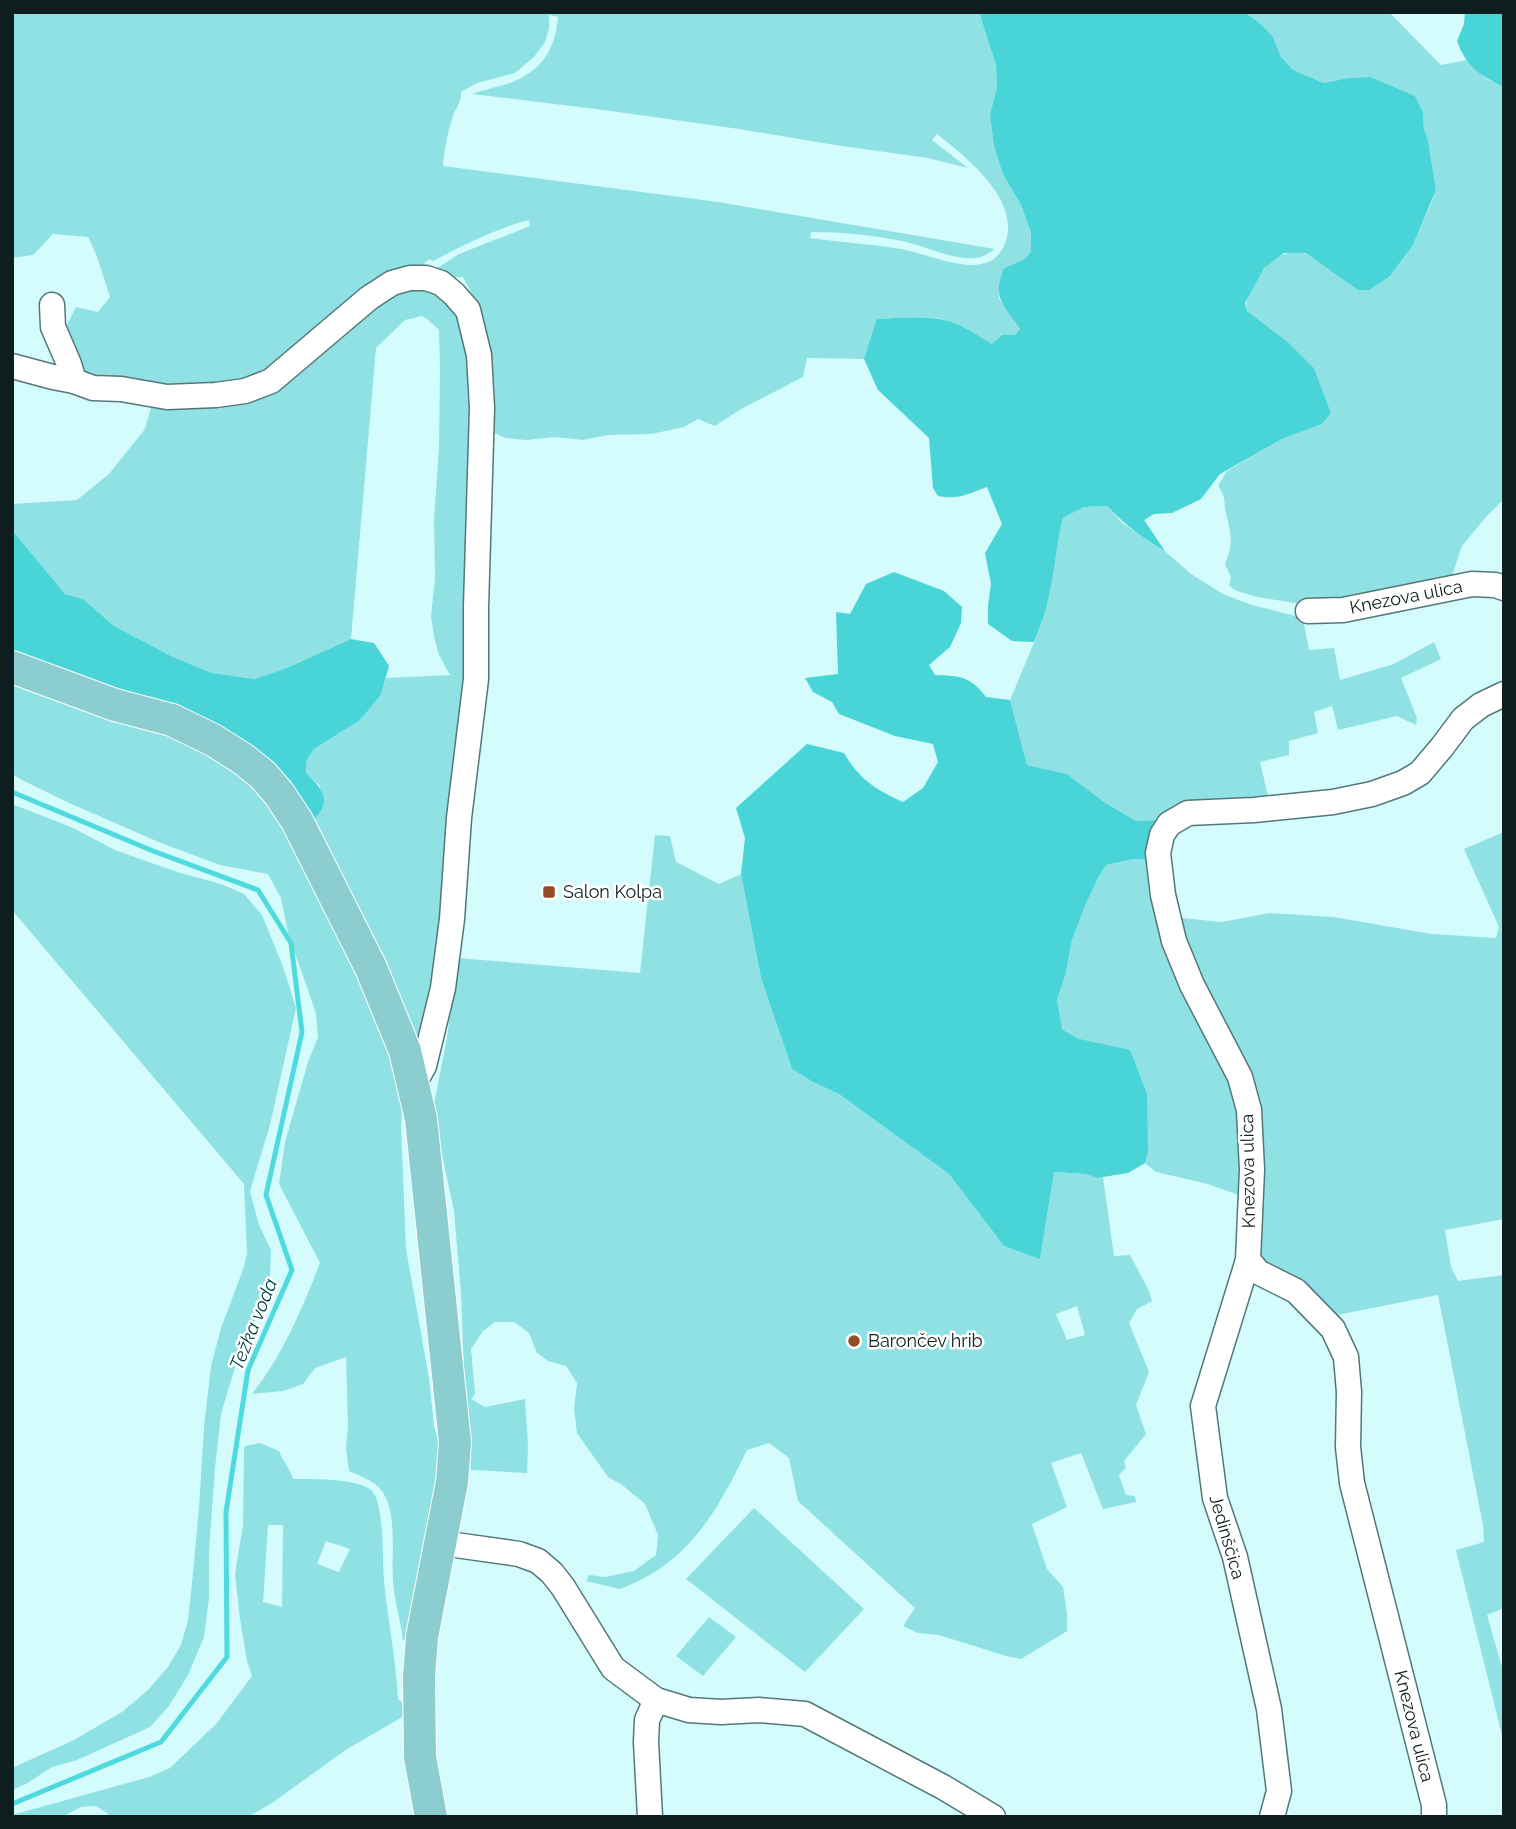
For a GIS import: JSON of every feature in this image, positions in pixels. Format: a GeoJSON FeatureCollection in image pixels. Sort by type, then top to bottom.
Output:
{"type":"FeatureCollection","features":[{"type":"Feature","properties":{"kind":"main road"},"geometry":{"type":"LineString","coordinates":[[12,667],[115,705],[172,720],[243,758],[263,775],[297,821],[372,968],[405,1051],[421,1119],[455,1443],[452,1482],[422,1637],[419,1677],[420,1757],[431,1817]]}},
{"type":"Feature","properties":{"kind":"street"},"geometry":{"type":"LineString","coordinates":[[12,366],[93,388],[121,389],[167,397],[216,395],[244,391],[271,381],[369,298],[392,283],[410,278],[426,278],[441,283],[468,310],[478,355],[482,408],[476,679],[459,818],[452,919],[443,988],[424,1066],[413,1085]]}},
{"type":"Feature","properties":{"kind":"street"},"geometry":{"type":"LineString","coordinates":[[52,305],[53,327],[74,381]]}},
{"type":"Feature","properties":{"kind":"street","name":"Knezova ulica"},"geometry":{"type":"LineString","coordinates":[[1308,611],[1343,610],[1472,584],[1504,588]]}},
{"type":"Feature","properties":{"kind":"street","name":"Knezova ulica"},"geometry":{"type":"LineString","coordinates":[[1434,1817],[1434,1805],[1352,1483],[1348,1447],[1349,1392],[1346,1357],[1333,1329],[1296,1291],[1258,1272],[1248,1259],[1252,1170],[1249,1110],[1240,1077],[1192,985],[1174,941],[1163,895],[1158,853],[1162,835],[1169,824],[1188,813],[1333,803],[1403,783],[1420,773],[1463,719],[1481,705],[1504,694]]}},
{"type":"Feature","properties":{"kind":"street","name":"Jedinščica"},"geometry":{"type":"LineString","coordinates":[[1248,1259],[1203,1406],[1215,1498],[1235,1557],[1269,1709],[1279,1791],[1272,1817]]}},
{"type":"Feature","properties":{"kind":"street"},"geometry":{"type":"LineString","coordinates":[[441,1543],[519,1554],[537,1561],[552,1573],[563,1587],[613,1668],[656,1700],[689,1710],[759,1710],[805,1714],[943,1787],[993,1817]]}},
{"type":"Feature","properties":{"kind":"street"},"geometry":{"type":"LineString","coordinates":[[650,1817],[647,1720],[656,1700]]}},
{"type":"Feature","properties":{"kind":"shaded area"},"geometry":{"type":"Polygon","coordinates":[[[12,12],[979,12],[996,65],[997,88],[990,114],[1003,174],[1021,205],[1031,234],[1031,252],[1023,260],[1004,268],[999,299],[1020,329],[1015,335],[1002,335],[992,344],[960,326],[940,319],[878,319],[864,359],[807,358],[803,377],[741,409],[715,426],[698,419],[684,427],[651,434],[608,435],[583,440],[555,437],[526,440],[505,438],[486,429],[487,331],[463,277],[449,278],[436,269],[459,254],[530,226],[529,220],[468,243],[433,261],[429,259],[249,382],[166,389],[104,382],[80,371],[65,328],[76,307],[98,312],[110,297],[88,237],[53,234],[33,255],[12,258],[12,12]],[[549,15],[545,42],[534,57],[515,73],[477,83],[461,92],[449,131],[443,166],[718,202],[995,249],[981,257],[967,258],[891,239],[811,232],[810,238],[901,249],[966,265],[988,262],[1004,246],[1008,229],[1006,213],[999,197],[976,168],[937,134],[932,140],[968,168],[928,158],[739,129],[472,94],[504,85],[536,68],[549,51],[558,17],[549,15]]]}},
{"type":"Feature","properties":{"kind":"shaded area"},"geometry":{"type":"Polygon","coordinates":[[[979,12],[1244,12],[1273,37],[1281,57],[1293,70],[1324,83],[1371,77],[1415,96],[1423,112],[1436,190],[1413,245],[1390,276],[1369,290],[1358,290],[1306,253],[1284,253],[1264,268],[1245,303],[1247,311],[1288,342],[1314,368],[1331,413],[1322,424],[1282,439],[1220,474],[1201,499],[1172,513],[1154,514],[1144,520],[1165,551],[1134,531],[1107,506],[1084,507],[1063,518],[1049,596],[1034,642],[1012,641],[988,624],[991,584],[985,553],[1002,524],[987,487],[957,497],[938,496],[933,488],[929,438],[878,390],[864,359],[877,319],[940,319],[966,328],[992,344],[1002,335],[1015,335],[1020,329],[1001,301],[999,287],[1004,268],[1023,260],[1031,252],[1031,233],[1021,205],[1003,174],[994,145],[990,114],[997,88],[996,65],[979,12]]]}},
{"type":"Feature","properties":{"kind":"shaded area"},"geometry":{"type":"Polygon","coordinates":[[[1244,12],[1389,12],[1441,65],[1467,60],[1486,79],[1504,87],[1504,499],[1462,546],[1453,573],[1457,579],[1313,606],[1257,597],[1229,586],[1231,577],[1225,564],[1231,544],[1230,533],[1224,497],[1218,486],[1227,471],[1282,439],[1322,424],[1331,413],[1314,368],[1288,342],[1247,311],[1252,288],[1267,265],[1284,254],[1297,252],[1308,255],[1358,290],[1390,276],[1413,245],[1436,190],[1423,112],[1415,96],[1371,77],[1324,83],[1292,70],[1281,57],[1273,37],[1244,12]]]}},
{"type":"Feature","properties":{"kind":"shaded area"},"geometry":{"type":"Polygon","coordinates":[[[1465,12],[1504,12],[1504,87],[1475,69],[1461,50],[1457,41],[1464,24],[1465,12]]]}},
{"type":"Feature","properties":{"kind":"shaded area"},"geometry":{"type":"Polygon","coordinates":[[[427,285],[452,299],[476,381],[467,644],[444,933],[420,1038],[412,1032],[311,823],[320,786],[306,773],[306,761],[314,749],[360,720],[381,695],[386,678],[450,675],[439,655],[431,616],[435,579],[434,519],[439,448],[439,330],[422,316],[405,320],[376,348],[351,639],[289,667],[255,679],[212,673],[173,657],[114,626],[83,599],[65,594],[12,530],[12,504],[77,500],[109,474],[145,429],[153,400],[239,401],[387,296],[427,285]]]}},
{"type":"Feature","properties":{"kind":"shaded area"},"geometry":{"type":"Polygon","coordinates":[[[1107,506],[1121,522],[1165,551],[1191,574],[1223,594],[1252,605],[1303,618],[1309,650],[1334,648],[1340,680],[1394,664],[1434,642],[1441,659],[1401,678],[1417,718],[1416,725],[1397,716],[1338,730],[1332,706],[1314,712],[1318,733],[1289,741],[1289,755],[1260,762],[1269,800],[1158,820],[1136,821],[1104,802],[1067,774],[1027,765],[1010,700],[1041,626],[1063,518],[1084,507],[1107,506]]]}},
{"type":"Feature","properties":{"kind":"shaded area"},"geometry":{"type":"Polygon","coordinates":[[[12,530],[65,594],[83,599],[114,626],[173,657],[212,673],[255,679],[351,639],[374,643],[389,666],[381,695],[360,720],[314,749],[306,761],[306,773],[318,785],[324,797],[318,816],[311,823],[301,802],[12,652],[12,530]]]}},
{"type":"Feature","properties":{"kind":"shaded area"},"geometry":{"type":"Polygon","coordinates":[[[894,572],[944,591],[962,607],[961,623],[950,647],[929,665],[935,675],[964,678],[986,697],[1010,700],[1027,765],[1067,774],[1104,802],[1136,821],[1158,820],[1152,860],[1133,859],[1106,865],[1099,876],[1072,940],[1057,1000],[1062,1029],[1079,1039],[1130,1050],[1147,1094],[1148,1153],[1145,1163],[1128,1173],[1097,1178],[1086,1174],[1054,1172],[1040,1259],[1004,1246],[949,1174],[839,1094],[792,1069],[761,978],[741,874],[745,838],[736,808],[807,744],[844,753],[869,783],[903,802],[923,788],[938,762],[933,744],[895,736],[839,714],[832,702],[813,692],[805,678],[838,674],[836,612],[850,614],[866,584],[894,572]]]}},
{"type":"Feature","properties":{"kind":"shaded area"},"geometry":{"type":"Polygon","coordinates":[[[12,680],[179,736],[259,787],[301,847],[404,1080],[401,1127],[406,1249],[429,1378],[434,1426],[444,1465],[410,1637],[403,1640],[394,1588],[393,1534],[387,1500],[375,1484],[349,1471],[346,1448],[346,1357],[315,1368],[303,1384],[283,1391],[252,1394],[282,1348],[320,1263],[279,1184],[285,1142],[318,1037],[316,1013],[288,933],[281,898],[268,874],[220,865],[161,843],[69,803],[12,774],[12,680]]]}},
{"type":"Feature","properties":{"kind":"shaded area"},"geometry":{"type":"Polygon","coordinates":[[[12,804],[71,827],[115,850],[244,894],[262,915],[296,1008],[270,1125],[250,1191],[259,1225],[271,1250],[270,1278],[260,1313],[243,1340],[221,1414],[204,1637],[188,1675],[169,1706],[150,1727],[77,1760],[52,1767],[12,1790],[12,1768],[74,1740],[122,1712],[148,1690],[168,1667],[181,1645],[188,1620],[211,1366],[247,1253],[244,1184],[12,910],[12,804]]]}},
{"type":"Feature","properties":{"kind":"shaded area"},"geometry":{"type":"Polygon","coordinates":[[[1504,832],[1504,1219],[1445,1230],[1451,1267],[1458,1281],[1504,1275],[1504,1608],[1487,1615],[1504,1674],[1504,1743],[1456,1550],[1484,1542],[1483,1525],[1438,1295],[1332,1316],[1265,1262],[1259,1249],[1258,1153],[1178,924],[1182,918],[1222,922],[1269,913],[1333,917],[1432,934],[1496,938],[1499,927],[1464,849],[1504,832]]]}},
{"type":"Feature","properties":{"kind":"shaded area"},"geometry":{"type":"Polygon","coordinates":[[[655,835],[670,836],[676,862],[719,884],[741,874],[761,978],[792,1069],[839,1094],[949,1174],[1004,1246],[1040,1258],[1054,1172],[1103,1177],[1114,1256],[1130,1255],[1152,1301],[1137,1309],[1129,1323],[1149,1372],[1136,1405],[1146,1434],[1124,1461],[1126,1468],[1119,1475],[1126,1495],[1135,1496],[1136,1502],[1103,1509],[1081,1453],[1051,1463],[1067,1507],[1032,1524],[1047,1569],[1063,1587],[1067,1631],[1021,1659],[939,1635],[918,1633],[903,1626],[915,1608],[798,1501],[789,1458],[769,1443],[747,1450],[712,1515],[682,1550],[664,1565],[620,1589],[586,1581],[589,1575],[605,1577],[634,1571],[656,1555],[658,1535],[645,1504],[608,1477],[577,1433],[574,1409],[577,1383],[566,1366],[548,1361],[537,1353],[529,1333],[514,1322],[495,1322],[483,1331],[471,1349],[475,1394],[471,1399],[485,1407],[525,1399],[527,1473],[471,1470],[454,1211],[434,1104],[447,1038],[457,958],[640,973],[655,835]],[[1077,1306],[1056,1314],[1067,1340],[1085,1335],[1077,1306]]]}},
{"type":"Feature","properties":{"kind":"shaded area"},"geometry":{"type":"Polygon","coordinates":[[[1133,859],[1152,860],[1235,1080],[1247,1198],[1208,1184],[1156,1172],[1145,1163],[1148,1153],[1079,1039],[1061,1028],[1057,1000],[1072,940],[1085,904],[1106,865],[1133,859]]]}},
{"type":"Feature","properties":{"kind":"shaded area"},"geometry":{"type":"Polygon","coordinates":[[[260,1443],[279,1451],[293,1479],[346,1481],[372,1491],[381,1521],[384,1581],[398,1699],[404,1704],[406,1715],[347,1749],[248,1817],[110,1817],[96,1806],[81,1807],[62,1817],[12,1817],[149,1777],[170,1768],[217,1723],[252,1676],[240,1619],[235,1574],[243,1525],[245,1446],[260,1443]],[[268,1525],[263,1602],[282,1607],[283,1525],[268,1525]],[[326,1541],[317,1564],[339,1572],[350,1549],[326,1541]]]}},
{"type":"Feature","properties":{"kind":"shaded area"},"geometry":{"type":"Polygon","coordinates":[[[754,1508],[864,1609],[805,1672],[686,1579],[754,1508]]]}},
{"type":"Feature","properties":{"kind":"shaded area"},"geometry":{"type":"Polygon","coordinates":[[[709,1617],[736,1637],[703,1676],[676,1656],[709,1617]]]}},
{"type":"Feature","properties":{"kind":"waterway","name":"Težka voda"},"geometry":{"type":"LineString","coordinates":[[12,792],[153,851],[258,890],[291,943],[302,1032],[266,1195],[292,1270],[248,1370],[226,1512],[227,1657],[161,1742],[12,1804]]}},
{"type":"Feature","properties":{"kind":"place","name":"Salon Kolpa"},"geometry":{"type":"Point","coordinates":[549,892]}},
{"type":"Feature","properties":{"kind":"place","name":"Barončev hrib"},"geometry":{"type":"Point","coordinates":[854,1341]}}]}
